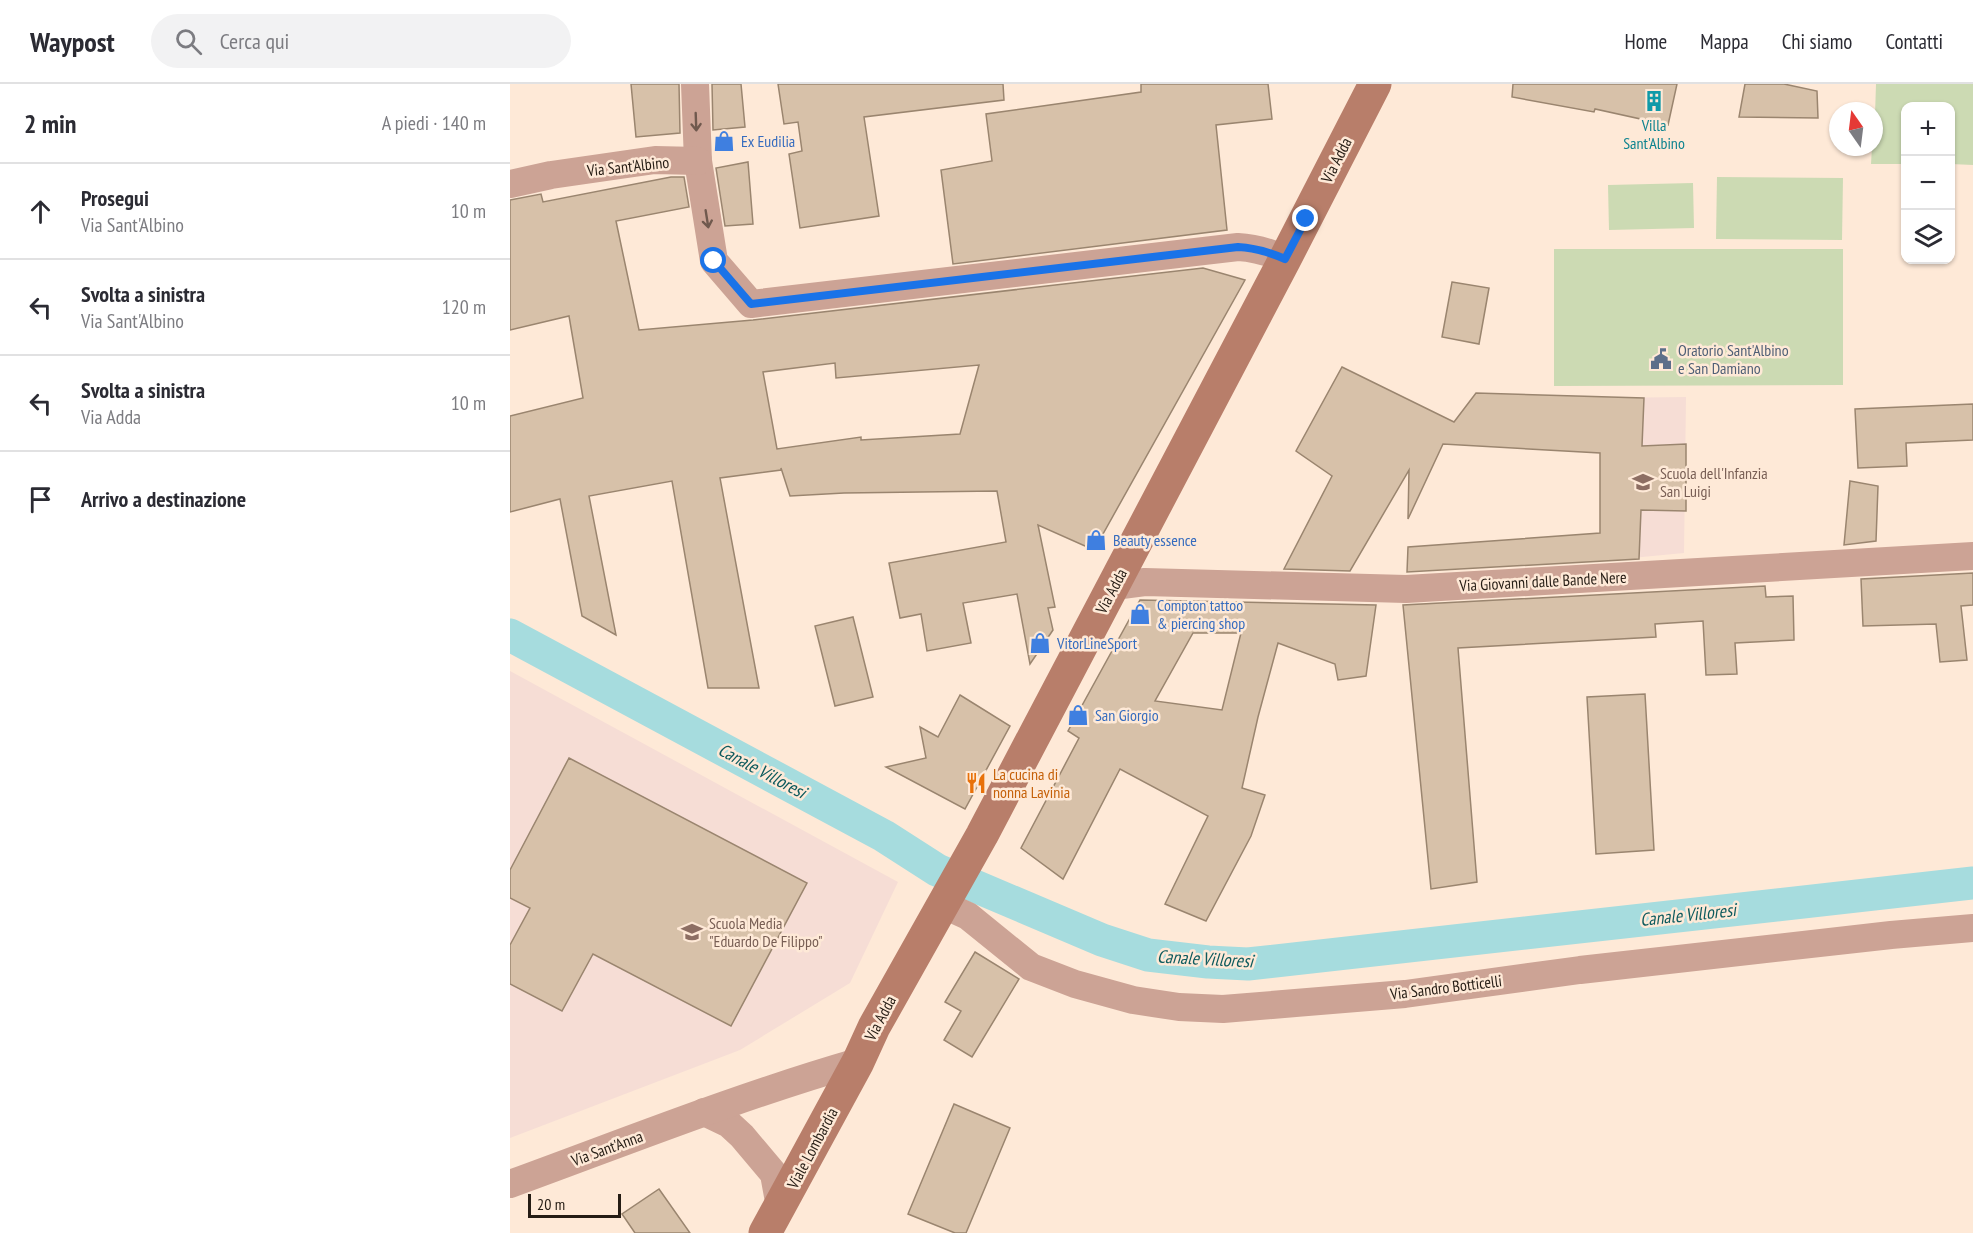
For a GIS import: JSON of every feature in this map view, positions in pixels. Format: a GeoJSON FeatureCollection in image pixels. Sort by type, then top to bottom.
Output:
{"type":"FeatureCollection","features":[{"type":"Feature","properties":{"kind":"main road","name":"Via Adda"},"geometry":{"type":"LineString","coordinates":[[858,1062],[874,1027],[982,835],[1114,586],[1375,84]]}},
{"type":"Feature","properties":{"kind":"main road","name":"Viale Lombardia"},"geometry":{"type":"LineString","coordinates":[[773,1220],[858,1062]]}},
{"type":"Feature","properties":{"kind":"street"},"geometry":{"type":"LineString","coordinates":[[695,84],[698,161],[714,261],[751,304],[1238,247],[1255,248],[1285,259]]}},
{"type":"Feature","properties":{"kind":"street","name":"Via Sant'Albino"},"geometry":{"type":"LineString","coordinates":[[510,184],[551,175],[655,160],[698,161]]}},
{"type":"Feature","properties":{"kind":"street","name":"Via Giovanni dalle Bande Nere"},"geometry":{"type":"LineString","coordinates":[[1114,586],[1145,582],[1407,590],[1973,556]]}},
{"type":"Feature","properties":{"kind":"street","name":"Via Sandro Botticelli"},"geometry":{"type":"LineString","coordinates":[[949,895],[968,916],[1031,967],[1075,984],[1133,1000],[1179,1007],[1223,1009],[1405,994],[1580,970],[1973,928]]}},
{"type":"Feature","properties":{"kind":"street","name":"Via Sant'Anna"},"geometry":{"type":"LineString","coordinates":[[510,1184],[704,1112],[858,1062]]}},
{"type":"Feature","properties":{"kind":"street"},"geometry":{"type":"LineString","coordinates":[[704,1112],[729,1124],[774,1174],[773,1220]]}},
{"type":"Feature","properties":{"kind":"shaded area","name":"Scuola dell'Infanzia San Luigi"},"geometry":{"type":"Polygon","coordinates":[[[1686,397],[1684,553],[1600,561],[1600,398],[1686,397]]]}},
{"type":"Feature","properties":{"kind":"shaded area","name":"Scuola Media \"Eduardo De Filippo\""},"geometry":{"type":"Polygon","coordinates":[[[510,671],[898,882],[850,983],[740,1050],[510,1138],[510,671]]]}},
{"type":"Feature","properties":{"kind":"green space"},"geometry":{"type":"Polygon","coordinates":[[[1876,84],[1973,84],[1973,165],[1955,164],[1955,102],[1901,102],[1901,164],[1871,164],[1871,156],[1883,156],[1883,102],[1875,102],[1876,84]]]}},
{"type":"Feature","properties":{"kind":"green space"},"geometry":{"type":"Polygon","coordinates":[[[1717,177],[1843,178],[1842,240],[1716,239],[1717,177]]]}},
{"type":"Feature","properties":{"kind":"green space"},"geometry":{"type":"Polygon","coordinates":[[[1693,183],[1694,228],[1609,230],[1608,185],[1693,183]]]}},
{"type":"Feature","properties":{"kind":"green space"},"geometry":{"type":"Polygon","coordinates":[[[1554,249],[1843,249],[1843,385],[1554,386],[1554,249]]]}},
{"type":"Feature","properties":{"kind":"building"},"geometry":{"type":"Polygon","coordinates":[[[631,84],[679,84],[680,133],[636,137],[631,84]]]}},
{"type":"Feature","properties":{"kind":"building"},"geometry":{"type":"Polygon","coordinates":[[[712,84],[741,84],[745,127],[713,130],[712,84]]]}},
{"type":"Feature","properties":{"kind":"building"},"geometry":{"type":"Polygon","coordinates":[[[778,84],[1003,84],[1004,100],[864,117],[879,216],[800,228],[789,154],[802,151],[798,122],[784,124],[778,84]]]}},
{"type":"Feature","properties":{"kind":"building"},"geometry":{"type":"Polygon","coordinates":[[[1141,84],[1268,84],[1272,119],[1216,125],[1227,230],[953,264],[941,170],[992,161],[986,114],[1141,92],[1141,84]]]}},
{"type":"Feature","properties":{"kind":"building"},"geometry":{"type":"Polygon","coordinates":[[[1513,84],[1677,84],[1668,125],[1595,109],[1594,112],[1512,97],[1513,84]]]}},
{"type":"Feature","properties":{"kind":"building"},"geometry":{"type":"Polygon","coordinates":[[[1745,84],[1784,84],[1817,91],[1818,118],[1739,117],[1745,84]]]}},
{"type":"Feature","properties":{"kind":"building"},"geometry":{"type":"Polygon","coordinates":[[[748,162],[753,224],[725,226],[716,168],[748,162]]]}},
{"type":"Feature","properties":{"kind":"building"},"geometry":{"type":"Polygon","coordinates":[[[671,177],[684,177],[689,207],[616,221],[639,330],[753,320],[1203,268],[1245,280],[1094,550],[1038,525],[1055,607],[1048,608],[1053,630],[1030,664],[1017,594],[963,603],[971,643],[927,651],[921,614],[900,618],[889,563],[1006,542],[997,491],[790,496],[781,468],[781,470],[720,478],[759,688],[708,688],[672,481],[589,496],[616,635],[582,616],[560,499],[510,512],[510,416],[583,398],[569,316],[510,330],[510,200],[541,194],[543,202],[671,177]],[[835,363],[763,372],[777,449],[861,437],[861,440],[960,434],[979,365],[836,378],[835,363]]]}},
{"type":"Feature","properties":{"kind":"building"},"geometry":{"type":"Polygon","coordinates":[[[1452,282],[1489,288],[1479,344],[1442,337],[1452,282]]]}},
{"type":"Feature","properties":{"kind":"building"},"geometry":{"type":"Polygon","coordinates":[[[1342,367],[1454,422],[1476,393],[1644,398],[1642,446],[1686,444],[1686,511],[1641,510],[1639,559],[1407,572],[1408,547],[1600,533],[1600,453],[1443,444],[1408,519],[1409,470],[1350,571],[1284,569],[1332,476],[1296,451],[1342,367]]]}},
{"type":"Feature","properties":{"kind":"building"},"geometry":{"type":"Polygon","coordinates":[[[1973,404],[1973,440],[1906,443],[1907,466],[1858,468],[1855,409],[1973,404]]]}},
{"type":"Feature","properties":{"kind":"building"},"geometry":{"type":"Polygon","coordinates":[[[1850,481],[1878,486],[1876,541],[1844,545],[1850,481]]]}},
{"type":"Feature","properties":{"kind":"building"},"geometry":{"type":"Polygon","coordinates":[[[1973,573],[1973,605],[1961,606],[1967,660],[1940,662],[1936,624],[1863,626],[1861,579],[1973,573]]]}},
{"type":"Feature","properties":{"kind":"building"},"geometry":{"type":"Polygon","coordinates":[[[1765,586],[1766,597],[1793,596],[1794,640],[1735,643],[1737,674],[1706,675],[1703,621],[1655,624],[1656,637],[1458,648],[1477,882],[1431,889],[1403,605],[1765,586]]]}},
{"type":"Feature","properties":{"kind":"building"},"geometry":{"type":"Polygon","coordinates":[[[1140,600],[1376,605],[1366,676],[1338,680],[1335,664],[1278,643],[1242,788],[1265,795],[1251,836],[1206,921],[1165,904],[1208,816],[1120,769],[1063,879],[1021,848],[1079,738],[1068,731],[1140,600]],[[1193,633],[1155,701],[1222,710],[1241,633],[1193,633]]]}},
{"type":"Feature","properties":{"kind":"building"},"geometry":{"type":"Polygon","coordinates":[[[853,617],[873,697],[835,706],[815,626],[853,617]]]}},
{"type":"Feature","properties":{"kind":"building"},"geometry":{"type":"Polygon","coordinates":[[[1645,694],[1654,850],[1596,854],[1587,697],[1645,694]]]}},
{"type":"Feature","properties":{"kind":"building"},"geometry":{"type":"Polygon","coordinates":[[[960,695],[1010,726],[965,809],[886,767],[926,758],[920,727],[938,737],[960,695]]]}},
{"type":"Feature","properties":{"kind":"building"},"geometry":{"type":"Polygon","coordinates":[[[569,758],[807,883],[731,1026],[593,954],[562,1011],[510,984],[510,945],[530,908],[510,898],[510,870],[569,758]]]}},
{"type":"Feature","properties":{"kind":"building"},"geometry":{"type":"Polygon","coordinates":[[[975,952],[1019,979],[972,1057],[944,1040],[961,1011],[945,1002],[975,952]]]}},
{"type":"Feature","properties":{"kind":"building"},"geometry":{"type":"Polygon","coordinates":[[[954,1104],[1010,1128],[966,1233],[955,1233],[908,1214],[954,1104]]]}},
{"type":"Feature","properties":{"kind":"building"},"geometry":{"type":"Polygon","coordinates":[[[659,1189],[690,1233],[635,1233],[622,1214],[659,1189]]]}},
{"type":"Feature","properties":{"kind":"waterway","name":"Canale Villoresi"},"geometry":{"type":"LineString","coordinates":[[510,635],[884,836],[937,870],[1102,940],[1148,955],[1248,964],[1973,883]]}},
{"type":"Feature","properties":{"kind":"place","name":"Villa Sant'Albino"},"geometry":{"type":"Point","coordinates":[1654,101]}},
{"type":"Feature","properties":{"kind":"place","name":"Ex Eudilia"},"geometry":{"type":"Point","coordinates":[724,141]}},
{"type":"Feature","properties":{"kind":"place","name":"Oratorio Sant'Albino e San Damiano"},"geometry":{"type":"Point","coordinates":[1661,359]}},
{"type":"Feature","properties":{"kind":"place","name":"Scuola dell'Infanzia San Luigi"},"geometry":{"type":"Point","coordinates":[1643,482]}},
{"type":"Feature","properties":{"kind":"place","name":"Beauty essence"},"geometry":{"type":"Point","coordinates":[1096,540]}},
{"type":"Feature","properties":{"kind":"place","name":"Compton tattoo & piercing shop"},"geometry":{"type":"Point","coordinates":[1140,614]}},
{"type":"Feature","properties":{"kind":"place","name":"VitorLineSport"},"geometry":{"type":"Point","coordinates":[1040,643]}},
{"type":"Feature","properties":{"kind":"place","name":"San Giorgio"},"geometry":{"type":"Point","coordinates":[1078,715]}},
{"type":"Feature","properties":{"kind":"place","name":"La cucina di nonna Lavinia"},"geometry":{"type":"Point","coordinates":[976,783]}},
{"type":"Feature","properties":{"kind":"place","name":"Scuola Media \"Eduardo De Filippo\""},"geometry":{"type":"Point","coordinates":[692,932]}},
{"type":"Feature","properties":{"kind":"route"},"geometry":{"type":"LineString","coordinates":[[714,261],[751,304],[1238,247],[1255,248],[1285,259],[1306,219]]}}]}
